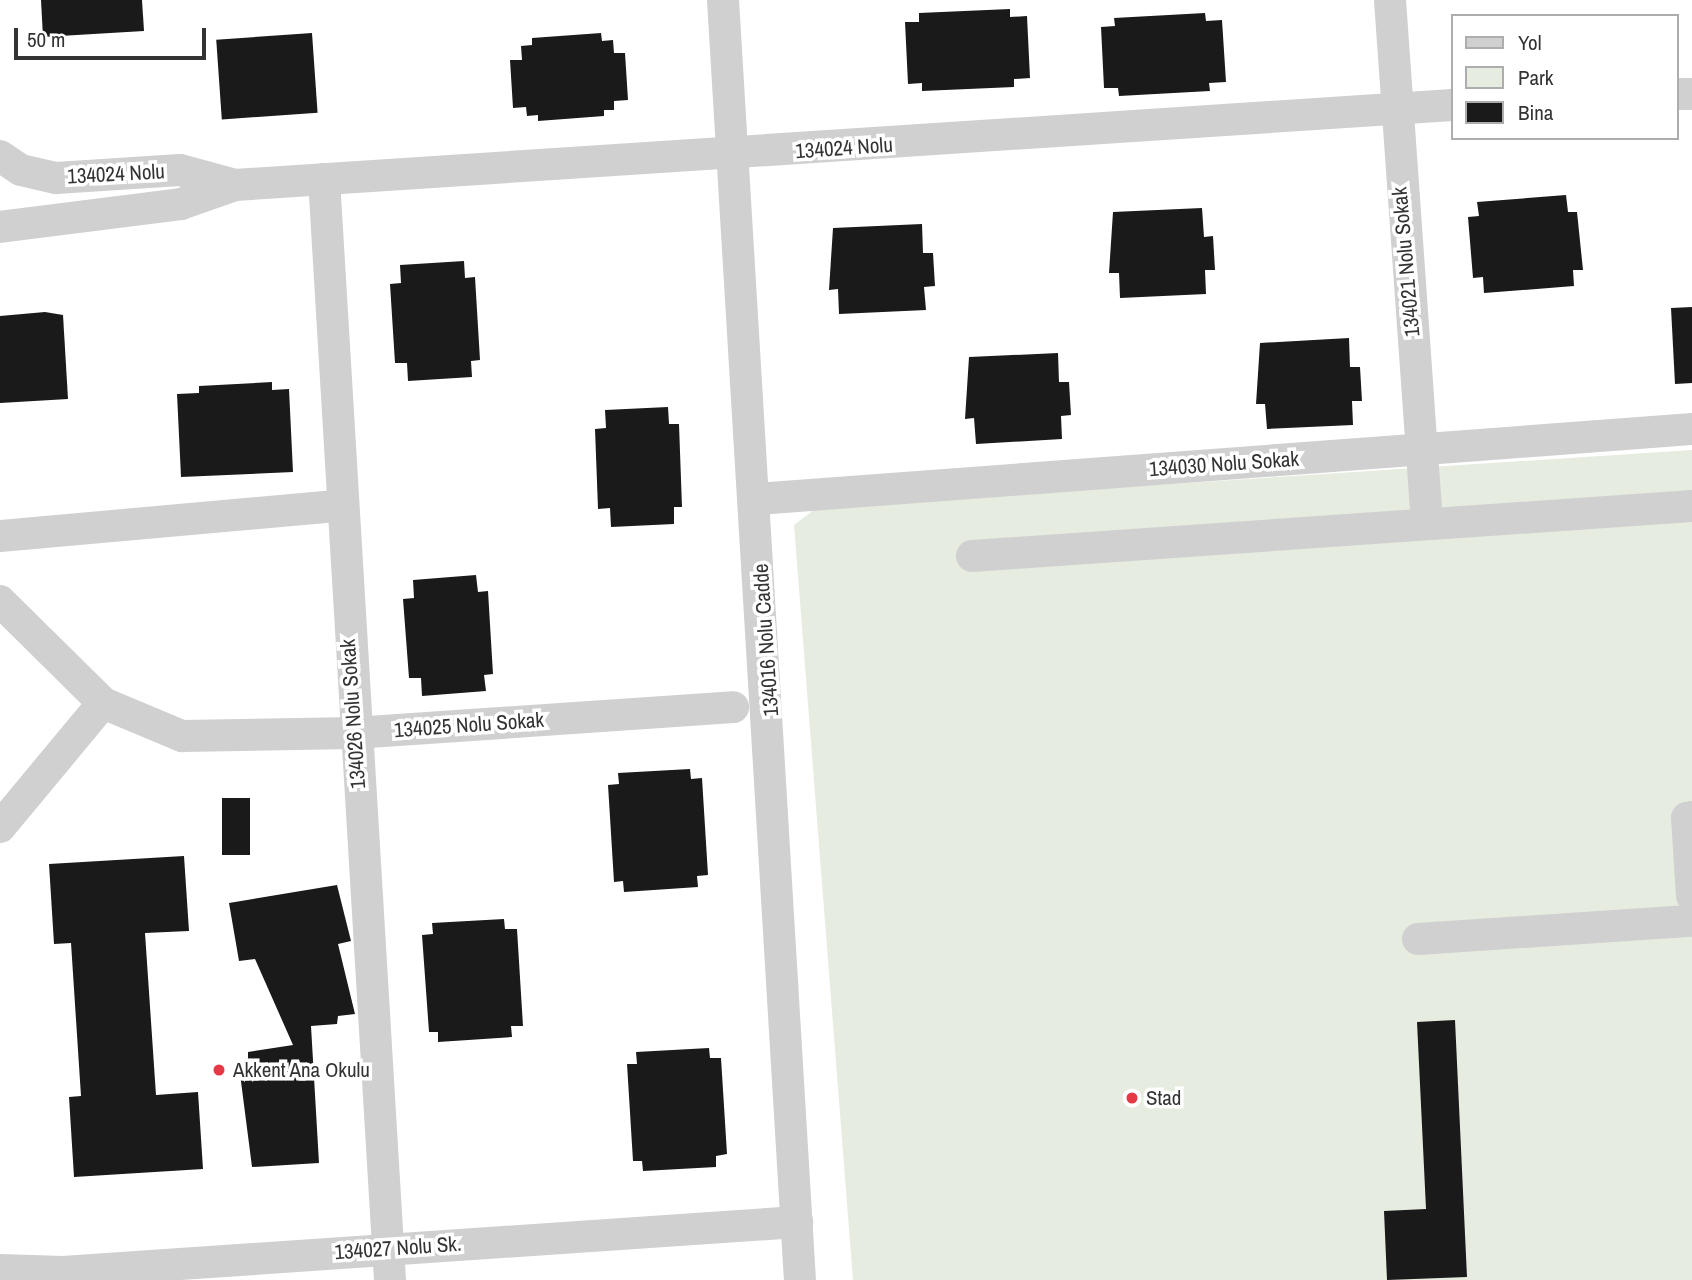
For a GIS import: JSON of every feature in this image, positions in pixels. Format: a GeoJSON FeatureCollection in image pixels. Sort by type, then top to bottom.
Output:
{"type":"FeatureCollection","features":[{"type":"Feature","properties":{"kind":"street","name":"134016 Nolu Cadde"},"geometry":{"type":"LineString","coordinates":[[723,0],[757,499],[800,1280]]}},
{"type":"Feature","properties":{"kind":"street","name":"134021 Nolu Sokak"},"geometry":{"type":"LineString","coordinates":[[1390,0],[1394,108],[1427,524]]}},
{"type":"Feature","properties":{"kind":"street","name":"134024 Nolu"},"geometry":{"type":"LineString","coordinates":[[0,227],[181,204],[235,185],[733,156],[1450,105]]}},
{"type":"Feature","properties":{"kind":"street","name":"134024 Nolu"},"geometry":{"type":"LineString","coordinates":[[2,162],[56,178],[180,170],[235,185]]}},
{"type":"Feature","properties":{"kind":"street","name":"134026 Nolu Sokak"},"geometry":{"type":"LineString","coordinates":[[324,179],[339,506],[390,1280]]}},
{"type":"Feature","properties":{"kind":"street","name":"134030 Nolu Sokak"},"geometry":{"type":"LineString","coordinates":[[757,499],[1692,429]]}},
{"type":"Feature","properties":{"kind":"street"},"geometry":{"type":"LineString","coordinates":[[0,536],[339,506]]}},
{"type":"Feature","properties":{"kind":"street"},"geometry":{"type":"LineString","coordinates":[[972,556],[1692,506]]}},
{"type":"Feature","properties":{"kind":"street","name":"134025 Nolu Sokak"},"geometry":{"type":"LineString","coordinates":[[0,601],[103,703],[182,736],[354,733],[733,707]]}},
{"type":"Feature","properties":{"kind":"street"},"geometry":{"type":"LineString","coordinates":[[0,827],[103,703]]}},
{"type":"Feature","properties":{"kind":"street"},"geometry":{"type":"LineString","coordinates":[[1692,817],[1687,818],[1692,896]]}},
{"type":"Feature","properties":{"kind":"street"},"geometry":{"type":"LineString","coordinates":[[1418,939],[1692,921]]}},
{"type":"Feature","properties":{"kind":"street","name":"134027 Nolu Sk."},"geometry":{"type":"LineString","coordinates":[[0,1270],[388,1249],[797,1222]]}},
{"type":"Feature","properties":{"kind":"green space"},"geometry":{"type":"Polygon","coordinates":[[[1692,450],[1692,1280],[853,1280],[794,525],[818,507],[1692,450]]]}},
{"type":"Feature","properties":{"kind":"building"},"geometry":{"type":"Polygon","coordinates":[[[41,0],[142,0],[144,31],[43,37],[41,0]]]}},
{"type":"Feature","properties":{"kind":"building"},"geometry":{"type":"Polygon","coordinates":[[[1010,9],[1010,17],[1027,16],[1030,78],[1014,79],[1014,87],[922,91],[922,83],[908,84],[905,22],[919,22],[919,13],[1010,9]]]}},
{"type":"Feature","properties":{"kind":"building"},"geometry":{"type":"Polygon","coordinates":[[[1205,13],[1206,21],[1222,20],[1226,82],[1209,83],[1210,91],[1119,96],[1118,88],[1104,88],[1101,27],[1115,26],[1114,18],[1205,13]]]}},
{"type":"Feature","properties":{"kind":"building"},"geometry":{"type":"Polygon","coordinates":[[[312,33],[318,113],[222,120],[216,40],[312,33]]]}},
{"type":"Feature","properties":{"kind":"building"},"geometry":{"type":"Polygon","coordinates":[[[601,33],[602,41],[613,40],[614,53],[625,53],[628,100],[614,101],[614,110],[604,110],[604,116],[538,121],[538,115],[527,116],[526,107],[513,108],[510,60],[522,60],[521,46],[532,45],[532,38],[601,33]]]}},
{"type":"Feature","properties":{"kind":"building"},"geometry":{"type":"Polygon","coordinates":[[[1566,195],[1568,212],[1577,212],[1583,270],[1573,270],[1574,286],[1484,293],[1483,277],[1473,278],[1468,217],[1479,216],[1477,202],[1566,195]]]}},
{"type":"Feature","properties":{"kind":"building"},"geometry":{"type":"Polygon","coordinates":[[[1202,208],[1204,237],[1213,236],[1215,270],[1205,270],[1206,294],[1120,298],[1119,273],[1109,273],[1113,212],[1202,208]]]}},
{"type":"Feature","properties":{"kind":"building"},"geometry":{"type":"Polygon","coordinates":[[[922,224],[923,253],[933,253],[935,286],[924,287],[926,310],[839,314],[838,289],[829,290],[833,228],[922,224]]]}},
{"type":"Feature","properties":{"kind":"building"},"geometry":{"type":"Polygon","coordinates":[[[464,261],[465,278],[475,277],[480,360],[471,361],[472,377],[408,381],[407,363],[395,363],[390,284],[401,283],[400,265],[464,261]]]}},
{"type":"Feature","properties":{"kind":"building"},"geometry":{"type":"Polygon","coordinates":[[[1692,307],[1692,383],[1675,384],[1671,308],[1692,307]]]}},
{"type":"Feature","properties":{"kind":"building"},"geometry":{"type":"Polygon","coordinates":[[[45,312],[63,315],[68,399],[0,403],[0,316],[45,312]]]}},
{"type":"Feature","properties":{"kind":"building"},"geometry":{"type":"Polygon","coordinates":[[[1349,338],[1350,367],[1360,367],[1362,401],[1352,401],[1353,425],[1267,429],[1265,404],[1256,404],[1260,343],[1349,338]]]}},
{"type":"Feature","properties":{"kind":"building"},"geometry":{"type":"Polygon","coordinates":[[[1058,353],[1059,382],[1069,382],[1071,415],[1061,416],[1062,439],[976,444],[974,418],[965,419],[969,357],[1058,353]]]}},
{"type":"Feature","properties":{"kind":"building"},"geometry":{"type":"Polygon","coordinates":[[[272,382],[272,390],[289,389],[293,472],[181,477],[177,394],[199,393],[199,386],[272,382]]]}},
{"type":"Feature","properties":{"kind":"building"},"geometry":{"type":"Polygon","coordinates":[[[668,407],[669,424],[679,424],[682,507],[674,507],[674,524],[611,527],[610,508],[598,509],[595,429],[606,428],[605,410],[668,407]]]}},
{"type":"Feature","properties":{"kind":"building"},"geometry":{"type":"Polygon","coordinates":[[[476,575],[478,592],[488,591],[493,674],[484,675],[486,691],[422,696],[421,678],[409,678],[403,599],[414,598],[413,580],[476,575]]]}},
{"type":"Feature","properties":{"kind":"building"},"geometry":{"type":"Polygon","coordinates":[[[690,769],[691,779],[702,778],[708,875],[697,876],[698,887],[624,892],[623,881],[614,882],[608,785],[619,784],[618,773],[690,769]]]}},
{"type":"Feature","properties":{"kind":"building"},"geometry":{"type":"Polygon","coordinates":[[[222,798],[250,798],[250,855],[222,855],[222,798]]]}},
{"type":"Feature","properties":{"kind":"building"},"geometry":{"type":"Polygon","coordinates":[[[184,856],[189,931],[145,933],[156,1095],[198,1092],[203,1169],[74,1177],[69,1097],[81,1096],[71,943],[54,944],[49,864],[184,856]]]}},
{"type":"Feature","properties":{"kind":"building"},"geometry":{"type":"Polygon","coordinates":[[[337,885],[351,941],[338,944],[355,1014],[338,1016],[337,1024],[311,1026],[319,1163],[252,1167],[239,1066],[248,1066],[248,1052],[293,1045],[255,959],[239,961],[229,903],[337,885]]]}},
{"type":"Feature","properties":{"kind":"building"},"geometry":{"type":"Polygon","coordinates":[[[504,919],[505,929],[517,929],[523,1026],[511,1026],[512,1037],[438,1042],[438,1032],[429,1032],[422,935],[433,934],[432,923],[504,919]]]}},
{"type":"Feature","properties":{"kind":"building"},"geometry":{"type":"Polygon","coordinates":[[[1455,1020],[1467,1277],[1387,1280],[1384,1211],[1426,1209],[1417,1022],[1455,1020]]]}},
{"type":"Feature","properties":{"kind":"building"},"geometry":{"type":"Polygon","coordinates":[[[709,1048],[710,1058],[721,1058],[727,1154],[716,1156],[716,1167],[643,1171],[642,1161],[633,1161],[627,1064],[637,1064],[636,1052],[709,1048]]]}},
{"type":"Feature","properties":{"kind":"place","name":"Akkent Ana Okulu"},"geometry":{"type":"Point","coordinates":[219,1070]}},
{"type":"Feature","properties":{"kind":"place","name":"Stad"},"geometry":{"type":"Point","coordinates":[1132,1098]}}]}
